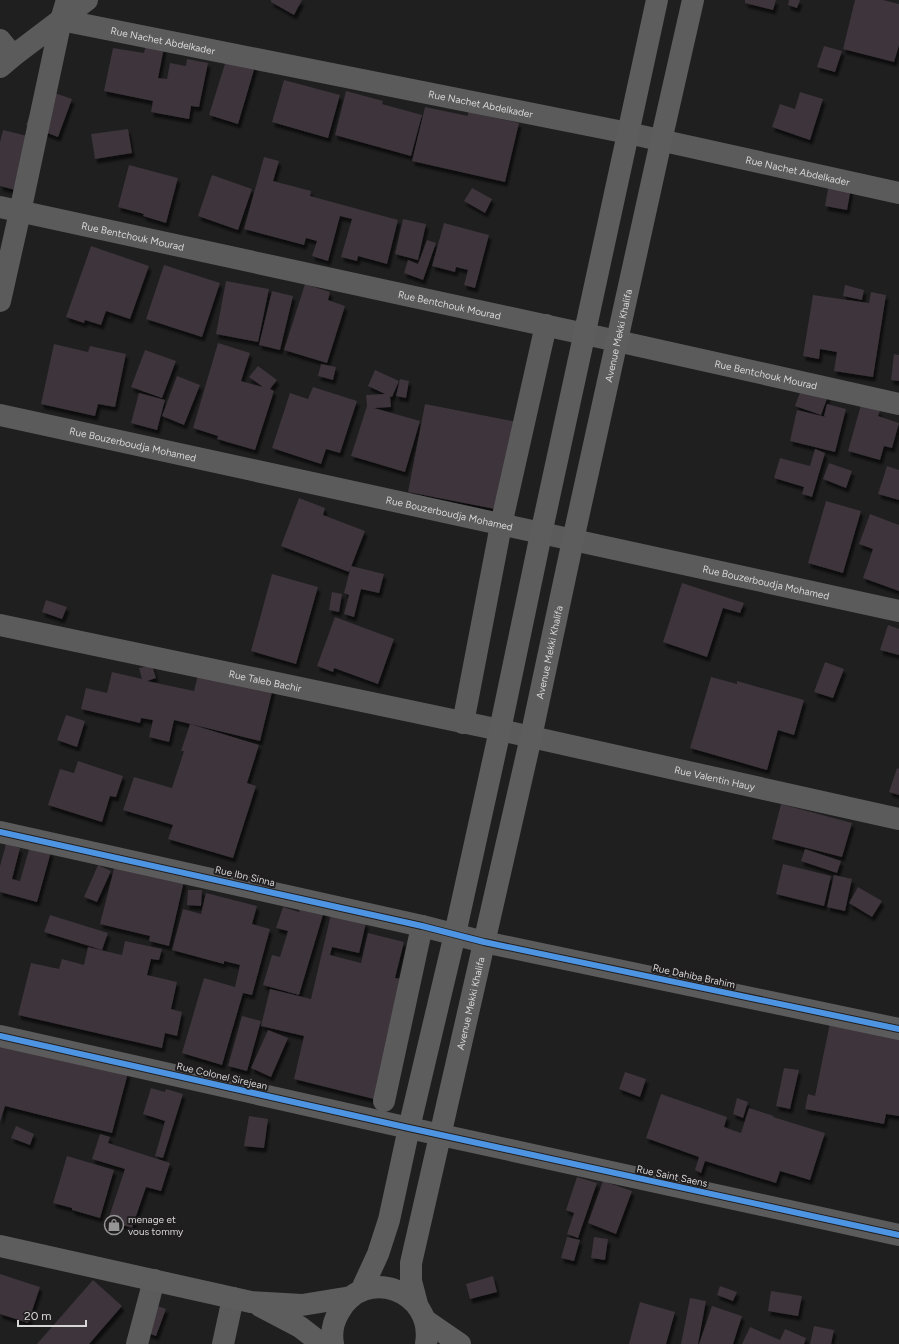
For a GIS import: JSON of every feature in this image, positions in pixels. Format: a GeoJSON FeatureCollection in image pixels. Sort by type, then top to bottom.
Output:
{"type":"FeatureCollection","features":[{"type":"Feature","properties":{"kind":"main road"},"geometry":{"type":"LineString","coordinates":[[333,1344],[332,1329],[336,1317],[342,1306],[356,1294],[378,1254],[389,1220],[500,730],[584,333],[657,0]]}},
{"type":"Feature","properties":{"kind":"main road","name":"Avenue Mekki Khalifa"},"geometry":{"type":"LineString","coordinates":[[426,1344],[428,1334],[411,1281],[411,1264],[531,737],[573,540],[693,0]]}},
{"type":"Feature","properties":{"kind":"main road"},"geometry":{"type":"LineString","coordinates":[[0,1246],[242,1300],[302,1305],[356,1294],[372,1288],[385,1287],[397,1290],[408,1296],[421,1312],[460,1344]]}},
{"type":"Feature","properties":{"kind":"main road"},"geometry":{"type":"LineString","coordinates":[[242,1300],[300,1327],[322,1344]]}},
{"type":"Feature","properties":{"kind":"street"},"geometry":{"type":"LineString","coordinates":[[4,55],[64,10],[87,0]]}},
{"type":"Feature","properties":{"kind":"street"},"geometry":{"type":"LineString","coordinates":[[0,301],[10,210],[64,10]]}},
{"type":"Feature","properties":{"kind":"street","name":"Rue Nachet Abdelkader"},"geometry":{"type":"LineString","coordinates":[[64,10],[899,193]]}},
{"type":"Feature","properties":{"kind":"street","name":"Rue Bentchouk Mourad"},"geometry":{"type":"LineString","coordinates":[[10,210],[617,340],[899,404]]}},
{"type":"Feature","properties":{"kind":"street"},"geometry":{"type":"LineString","coordinates":[[463,723],[501,525],[546,325]]}},
{"type":"Feature","properties":{"kind":"street","name":"Rue Bouzerboudja Mohamed"},"geometry":{"type":"LineString","coordinates":[[0,415],[899,611]]}},
{"type":"Feature","properties":{"kind":"street","name":"Rue Taleb Bachir"},"geometry":{"type":"LineString","coordinates":[[0,625],[531,737]]}},
{"type":"Feature","properties":{"kind":"street","name":"Rue Valentin Hauy"},"geometry":{"type":"LineString","coordinates":[[531,737],[899,819]]}},
{"type":"Feature","properties":{"kind":"street","name":"Rue Ibn Sinna"},"geometry":{"type":"LineString","coordinates":[[0,832],[422,926],[484,942]]}},
{"type":"Feature","properties":{"kind":"street"},"geometry":{"type":"LineString","coordinates":[[384,1101],[422,926]]}},
{"type":"Feature","properties":{"kind":"street","name":"Rue Dahiba Brahim"},"geometry":{"type":"LineString","coordinates":[[484,942],[899,1028]]}},
{"type":"Feature","properties":{"kind":"street","name":"Rue Colonel Sirejean"},"geometry":{"type":"LineString","coordinates":[[0,1036],[440,1135]]}},
{"type":"Feature","properties":{"kind":"street","name":"Rue Saint Saens"},"geometry":{"type":"LineString","coordinates":[[440,1135],[899,1235]]}},
{"type":"Feature","properties":{"kind":"street"},"geometry":{"type":"LineString","coordinates":[[137,1344],[154,1280]]}},
{"type":"Feature","properties":{"kind":"street"},"geometry":{"type":"LineString","coordinates":[[223,1344],[242,1300]]}},
{"type":"Feature","properties":{"kind":"building"},"geometry":{"type":"Polygon","coordinates":[[[271,0],[302,0],[294,15],[271,2],[271,0]]]}},
{"type":"Feature","properties":{"kind":"building"},"geometry":{"type":"Polygon","coordinates":[[[745,0],[776,0],[773,10],[745,3],[745,0]]]}},
{"type":"Feature","properties":{"kind":"building"},"geometry":{"type":"Polygon","coordinates":[[[789,0],[800,0],[797,8],[788,5],[789,0]]]}},
{"type":"Feature","properties":{"kind":"building"},"geometry":{"type":"Polygon","coordinates":[[[855,0],[883,0],[899,4],[899,45],[894,62],[843,49],[855,0]]]}},
{"type":"Feature","properties":{"kind":"building"},"geometry":{"type":"Polygon","coordinates":[[[146,44],[164,48],[158,78],[167,79],[170,63],[186,66],[187,59],[208,63],[199,107],[191,106],[189,119],[151,112],[153,101],[104,91],[113,48],[144,53],[146,44]]]}},
{"type":"Feature","properties":{"kind":"building"},"geometry":{"type":"Polygon","coordinates":[[[824,46],[842,51],[835,72],[817,67],[824,46]]]}},
{"type":"Feature","properties":{"kind":"building"},"geometry":{"type":"Polygon","coordinates":[[[228,54],[256,63],[238,124],[209,115],[228,54]]]}},
{"type":"Feature","properties":{"kind":"building"},"geometry":{"type":"Polygon","coordinates":[[[284,80],[340,95],[328,138],[272,122],[284,80]]]}},
{"type":"Feature","properties":{"kind":"building"},"geometry":{"type":"Polygon","coordinates":[[[40,88],[72,99],[58,137],[26,125],[40,88]]]}},
{"type":"Feature","properties":{"kind":"building"},"geometry":{"type":"Polygon","coordinates":[[[346,91],[383,101],[382,104],[422,115],[411,156],[335,135],[346,91]]]}},
{"type":"Feature","properties":{"kind":"building"},"geometry":{"type":"Polygon","coordinates":[[[800,92],[823,99],[810,140],[772,127],[780,104],[795,109],[800,92]]]}},
{"type":"Feature","properties":{"kind":"building"},"geometry":{"type":"Polygon","coordinates":[[[425,107],[468,116],[468,112],[519,123],[505,182],[412,161],[425,107]]]}},
{"type":"Feature","properties":{"kind":"building"},"geometry":{"type":"Polygon","coordinates":[[[128,129],[132,153],[95,159],[91,134],[128,129]]]}},
{"type":"Feature","properties":{"kind":"building"},"geometry":{"type":"Polygon","coordinates":[[[3,130],[36,138],[23,192],[0,186],[0,142],[3,130]]]}},
{"type":"Feature","properties":{"kind":"building"},"geometry":{"type":"Polygon","coordinates":[[[264,157],[279,161],[273,181],[311,191],[310,196],[398,220],[387,264],[358,256],[357,261],[341,257],[352,219],[340,216],[328,261],[312,256],[317,241],[306,238],[304,245],[244,229],[264,157]]]}},
{"type":"Feature","properties":{"kind":"building"},"geometry":{"type":"Polygon","coordinates":[[[129,165],[178,178],[166,223],[143,216],[144,214],[118,207],[129,165]]]}},
{"type":"Feature","properties":{"kind":"building"},"geometry":{"type":"Polygon","coordinates":[[[212,175],[252,189],[238,230],[198,216],[212,175]]]}},
{"type":"Feature","properties":{"kind":"building"},"geometry":{"type":"Polygon","coordinates":[[[829,183],[851,188],[847,210],[825,206],[829,183]]]}},
{"type":"Feature","properties":{"kind":"building"},"geometry":{"type":"Polygon","coordinates":[[[472,188],[492,199],[485,213],[464,201],[472,188]]]}},
{"type":"Feature","properties":{"kind":"building"},"geometry":{"type":"Polygon","coordinates":[[[403,219],[426,224],[418,260],[395,254],[403,219]]]}},
{"type":"Feature","properties":{"kind":"building"},"geometry":{"type":"Polygon","coordinates":[[[444,223],[489,235],[475,288],[464,285],[468,270],[456,267],[455,272],[432,266],[444,223]]]}},
{"type":"Feature","properties":{"kind":"building"},"geometry":{"type":"Polygon","coordinates":[[[427,240],[436,243],[423,280],[404,273],[408,260],[418,264],[427,240]]]}},
{"type":"Feature","properties":{"kind":"building"},"geometry":{"type":"Polygon","coordinates":[[[91,246],[149,266],[130,319],[106,311],[101,325],[85,320],[84,323],[66,317],[91,246]]]}},
{"type":"Feature","properties":{"kind":"building"},"geometry":{"type":"Polygon","coordinates":[[[164,265],[220,283],[202,337],[146,319],[164,265]]]}},
{"type":"Feature","properties":{"kind":"building"},"geometry":{"type":"Polygon","coordinates":[[[226,281],[269,289],[258,342],[216,334],[226,281]]]}},
{"type":"Feature","properties":{"kind":"building"},"geometry":{"type":"Polygon","coordinates":[[[305,284],[330,292],[328,300],[345,306],[327,363],[284,350],[305,284]]]}},
{"type":"Feature","properties":{"kind":"building"},"geometry":{"type":"Polygon","coordinates":[[[845,285],[864,290],[862,300],[843,296],[845,285]]]}},
{"type":"Feature","properties":{"kind":"building"},"geometry":{"type":"Polygon","coordinates":[[[272,291],[293,296],[280,350],[259,345],[272,291]]]}},
{"type":"Feature","properties":{"kind":"building"},"geometry":{"type":"Polygon","coordinates":[[[871,292],[886,295],[873,377],[834,371],[837,352],[820,349],[819,359],[803,356],[813,295],[869,303],[871,292]]]}},
{"type":"Feature","properties":{"kind":"building"},"geometry":{"type":"Polygon","coordinates":[[[218,343],[250,353],[241,381],[263,387],[249,377],[258,366],[277,380],[270,389],[274,391],[255,450],[217,439],[218,436],[193,428],[218,343]]]}},
{"type":"Feature","properties":{"kind":"building"},"geometry":{"type":"Polygon","coordinates":[[[54,344],[88,352],[90,346],[126,354],[115,407],[98,404],[95,416],[41,404],[54,344]]]}},
{"type":"Feature","properties":{"kind":"building"},"geometry":{"type":"Polygon","coordinates":[[[145,350],[176,361],[162,398],[131,387],[145,350]]]}},
{"type":"Feature","properties":{"kind":"building"},"geometry":{"type":"Polygon","coordinates":[[[894,354],[899,355],[899,381],[891,380],[894,354]]]}},
{"type":"Feature","properties":{"kind":"building"},"geometry":{"type":"Polygon","coordinates":[[[321,364],[336,367],[333,380],[318,376],[321,364]]]}},
{"type":"Feature","properties":{"kind":"building"},"geometry":{"type":"Polygon","coordinates":[[[375,370],[399,381],[392,397],[390,396],[391,407],[374,408],[420,421],[405,472],[351,456],[367,406],[366,395],[385,394],[368,386],[375,370]]]}},
{"type":"Feature","properties":{"kind":"building"},"geometry":{"type":"Polygon","coordinates":[[[177,376],[200,385],[184,425],[162,416],[177,376]]]}},
{"type":"Feature","properties":{"kind":"building"},"geometry":{"type":"Polygon","coordinates":[[[400,379],[409,381],[406,398],[396,396],[400,379]]]}},
{"type":"Feature","properties":{"kind":"building"},"geometry":{"type":"Polygon","coordinates":[[[313,387],[357,401],[340,453],[326,449],[321,464],[272,448],[290,393],[308,399],[313,387]]]}},
{"type":"Feature","properties":{"kind":"building"},"geometry":{"type":"Polygon","coordinates":[[[802,387],[828,396],[821,415],[795,406],[802,387]]]}},
{"type":"Feature","properties":{"kind":"building"},"geometry":{"type":"Polygon","coordinates":[[[139,393],[165,400],[157,430],[131,423],[139,393]]]}},
{"type":"Feature","properties":{"kind":"building"},"geometry":{"type":"Polygon","coordinates":[[[425,404],[517,422],[500,510],[408,492],[425,404]]]}},
{"type":"Feature","properties":{"kind":"building"},"geometry":{"type":"Polygon","coordinates":[[[827,404],[846,409],[835,452],[790,441],[797,410],[826,417],[824,416],[827,404]]]}},
{"type":"Feature","properties":{"kind":"building"},"geometry":{"type":"Polygon","coordinates":[[[861,405],[880,411],[878,416],[899,423],[892,448],[884,446],[880,460],[848,451],[861,405]]]}},
{"type":"Feature","properties":{"kind":"building"},"geometry":{"type":"Polygon","coordinates":[[[815,449],[825,453],[812,497],[802,494],[804,487],[774,478],[780,458],[810,466],[815,449]]]}},
{"type":"Feature","properties":{"kind":"building"},"geometry":{"type":"Polygon","coordinates":[[[829,463],[852,471],[846,488],[823,479],[829,463]]]}},
{"type":"Feature","properties":{"kind":"building"},"geometry":{"type":"Polygon","coordinates":[[[887,466],[899,470],[899,500],[878,494],[887,466]]]}},
{"type":"Feature","properties":{"kind":"building"},"geometry":{"type":"Polygon","coordinates":[[[299,498],[325,508],[323,515],[365,531],[349,572],[281,546],[299,498]]]}},
{"type":"Feature","properties":{"kind":"building"},"geometry":{"type":"Polygon","coordinates":[[[826,501],[861,511],[843,573],[808,563],[826,501]]]}},
{"type":"Feature","properties":{"kind":"building"},"geometry":{"type":"Polygon","coordinates":[[[870,514],[899,525],[899,591],[863,578],[873,549],[859,544],[870,514]]]}},
{"type":"Feature","properties":{"kind":"building"},"geometry":{"type":"Polygon","coordinates":[[[351,566],[384,574],[379,593],[361,589],[354,617],[344,614],[349,595],[344,593],[351,566]]]}},
{"type":"Feature","properties":{"kind":"building"},"geometry":{"type":"Polygon","coordinates":[[[272,574],[318,587],[296,664],[251,651],[272,574]]]}},
{"type":"Feature","properties":{"kind":"building"},"geometry":{"type":"Polygon","coordinates":[[[682,583],[744,603],[740,613],[723,608],[707,657],[663,642],[682,583]]]}},
{"type":"Feature","properties":{"kind":"building"},"geometry":{"type":"Polygon","coordinates":[[[332,592],[342,594],[339,612],[329,610],[332,592]]]}},
{"type":"Feature","properties":{"kind":"building"},"geometry":{"type":"Polygon","coordinates":[[[46,600],[67,607],[62,619],[42,612],[46,600]]]}},
{"type":"Feature","properties":{"kind":"building"},"geometry":{"type":"Polygon","coordinates":[[[335,617],[394,639],[378,684],[334,668],[333,672],[317,666],[335,617]]]}},
{"type":"Feature","properties":{"kind":"building"},"geometry":{"type":"Polygon","coordinates":[[[888,625],[899,629],[899,655],[880,650],[888,625]]]}},
{"type":"Feature","properties":{"kind":"building"},"geometry":{"type":"Polygon","coordinates":[[[825,662],[844,669],[833,698],[814,692],[825,662]]]}},
{"type":"Feature","properties":{"kind":"building"},"geometry":{"type":"Polygon","coordinates":[[[152,665],[156,678],[147,681],[194,691],[199,671],[273,688],[260,741],[174,720],[169,742],[149,737],[153,720],[141,718],[140,723],[81,709],[86,688],[107,693],[112,672],[142,679],[139,668],[152,665]]]}},
{"type":"Feature","properties":{"kind":"building"},"geometry":{"type":"Polygon","coordinates":[[[711,677],[737,684],[737,681],[804,700],[794,735],[778,730],[767,770],[690,748],[711,677]]]}},
{"type":"Feature","properties":{"kind":"building"},"geometry":{"type":"Polygon","coordinates":[[[66,715],[85,721],[77,747],[57,740],[66,715]]]}},
{"type":"Feature","properties":{"kind":"building"},"geometry":{"type":"Polygon","coordinates":[[[190,724],[259,745],[247,783],[256,786],[233,858],[168,839],[173,825],[123,810],[134,777],[172,788],[184,751],[181,751],[190,724]]]}},
{"type":"Feature","properties":{"kind":"building"},"geometry":{"type":"Polygon","coordinates":[[[78,761],[123,776],[116,797],[110,796],[102,822],[48,805],[60,769],[74,773],[78,761]]]}},
{"type":"Feature","properties":{"kind":"building"},"geometry":{"type":"Polygon","coordinates":[[[897,768],[899,769],[899,795],[889,792],[897,768]]]}},
{"type":"Feature","properties":{"kind":"building"},"geometry":{"type":"Polygon","coordinates":[[[781,804],[852,823],[842,857],[772,839],[781,804]]]}},
{"type":"Feature","properties":{"kind":"building"},"geometry":{"type":"Polygon","coordinates":[[[6,844],[20,848],[12,879],[20,881],[30,846],[51,852],[37,902],[0,892],[0,866],[6,844]]]}},
{"type":"Feature","properties":{"kind":"building"},"geometry":{"type":"Polygon","coordinates":[[[805,849],[841,861],[837,873],[801,861],[805,849]]]}},
{"type":"Feature","properties":{"kind":"building"},"geometry":{"type":"Polygon","coordinates":[[[783,864],[831,876],[824,906],[776,894],[783,864]]]}},
{"type":"Feature","properties":{"kind":"building"},"geometry":{"type":"Polygon","coordinates":[[[98,865],[111,871],[97,902],[84,897],[98,865]]]}},
{"type":"Feature","properties":{"kind":"building"},"geometry":{"type":"Polygon","coordinates":[[[115,865],[184,881],[169,946],[149,941],[150,936],[100,924],[115,865]]]}},
{"type":"Feature","properties":{"kind":"building"},"geometry":{"type":"Polygon","coordinates":[[[834,875],[852,879],[845,911],[827,907],[834,875]]]}},
{"type":"Feature","properties":{"kind":"building"},"geometry":{"type":"Polygon","coordinates":[[[858,887],[882,901],[872,917],[849,903],[858,887]]]}},
{"type":"Feature","properties":{"kind":"building"},"geometry":{"type":"Polygon","coordinates":[[[188,890],[202,890],[201,906],[187,905],[188,890]]]}},
{"type":"Feature","properties":{"kind":"building"},"geometry":{"type":"Polygon","coordinates":[[[206,893],[257,906],[252,924],[270,929],[252,995],[243,993],[222,1065],[182,1053],[204,978],[235,987],[240,965],[224,961],[224,964],[172,950],[183,909],[201,914],[206,893]]]}},
{"type":"Feature","properties":{"kind":"building"},"geometry":{"type":"Polygon","coordinates":[[[302,901],[325,908],[299,995],[263,985],[272,955],[280,957],[288,931],[276,928],[283,907],[299,912],[302,901]]]}},
{"type":"Feature","properties":{"kind":"building"},"geometry":{"type":"Polygon","coordinates":[[[331,914],[366,923],[359,953],[332,947],[330,955],[361,963],[368,933],[404,942],[395,978],[407,980],[378,1100],[294,1079],[304,1036],[261,1026],[270,989],[311,999],[331,914]]]}},
{"type":"Feature","properties":{"kind":"building"},"geometry":{"type":"Polygon","coordinates":[[[50,915],[108,933],[102,950],[44,932],[50,915]]]}},
{"type":"Feature","properties":{"kind":"building"},"geometry":{"type":"Polygon","coordinates":[[[125,941],[162,949],[159,960],[151,959],[147,975],[177,982],[171,1009],[182,1012],[177,1036],[165,1033],[162,1048],[18,1015],[31,963],[59,969],[62,959],[84,965],[88,947],[122,955],[125,941]]]}},
{"type":"Feature","properties":{"kind":"building"},"geometry":{"type":"Polygon","coordinates":[[[242,1016],[261,1021],[247,1071],[228,1066],[242,1016]]]}},
{"type":"Feature","properties":{"kind":"building"},"geometry":{"type":"Polygon","coordinates":[[[830,1023],[899,1037],[899,1116],[886,1114],[884,1124],[805,1109],[808,1094],[815,1096],[830,1023]]]}},
{"type":"Feature","properties":{"kind":"building"},"geometry":{"type":"Polygon","coordinates":[[[268,1030],[288,1038],[271,1077],[251,1068],[268,1030]]]}},
{"type":"Feature","properties":{"kind":"building"},"geometry":{"type":"Polygon","coordinates":[[[0,1041],[128,1073],[112,1133],[5,1106],[0,1122],[0,1041]]]}},
{"type":"Feature","properties":{"kind":"building"},"geometry":{"type":"Polygon","coordinates":[[[784,1068],[799,1070],[790,1109],[776,1106],[784,1068]]]}},
{"type":"Feature","properties":{"kind":"building"},"geometry":{"type":"Polygon","coordinates":[[[625,1072],[646,1079],[640,1097],[619,1089],[625,1072]]]}},
{"type":"Feature","properties":{"kind":"building"},"geometry":{"type":"Polygon","coordinates":[[[151,1088],[165,1092],[166,1089],[183,1094],[163,1158],[155,1156],[165,1121],[143,1114],[151,1088]]]}},
{"type":"Feature","properties":{"kind":"building"},"geometry":{"type":"Polygon","coordinates":[[[661,1094],[727,1117],[724,1127],[741,1133],[749,1108],[825,1133],[810,1180],[780,1171],[776,1183],[705,1161],[701,1173],[695,1170],[699,1157],[646,1138],[661,1094]]]}},
{"type":"Feature","properties":{"kind":"building"},"geometry":{"type":"Polygon","coordinates":[[[737,1098],[748,1102],[743,1118],[733,1114],[737,1098]]]}},
{"type":"Feature","properties":{"kind":"building"},"geometry":{"type":"Polygon","coordinates":[[[249,1116],[268,1119],[264,1148],[244,1146],[249,1116]]]}},
{"type":"Feature","properties":{"kind":"building"},"geometry":{"type":"Polygon","coordinates":[[[16,1126],[34,1134],[30,1145],[11,1138],[16,1126]]]}},
{"type":"Feature","properties":{"kind":"building"},"geometry":{"type":"Polygon","coordinates":[[[100,1134],[110,1137],[108,1143],[170,1163],[161,1191],[146,1187],[132,1228],[108,1220],[125,1169],[92,1159],[100,1134]]]}},
{"type":"Feature","properties":{"kind":"building"},"geometry":{"type":"Polygon","coordinates":[[[67,1156],[114,1170],[100,1218],[53,1203],[67,1156]]]}},
{"type":"Feature","properties":{"kind":"building"},"geometry":{"type":"Polygon","coordinates":[[[577,1177],[597,1183],[578,1238],[567,1234],[574,1213],[566,1210],[577,1177]]]}},
{"type":"Feature","properties":{"kind":"building"},"geometry":{"type":"Polygon","coordinates":[[[603,1181],[632,1191],[616,1234],[588,1223],[603,1181]]]}},
{"type":"Feature","properties":{"kind":"building"},"geometry":{"type":"Polygon","coordinates":[[[567,1237],[580,1240],[574,1261],[561,1258],[567,1237]]]}},
{"type":"Feature","properties":{"kind":"building"},"geometry":{"type":"Polygon","coordinates":[[[594,1237],[608,1239],[605,1260],[591,1258],[594,1237]]]}},
{"type":"Feature","properties":{"kind":"building"},"geometry":{"type":"Polygon","coordinates":[[[0,1274],[40,1287],[28,1323],[0,1314],[0,1274]]]}},
{"type":"Feature","properties":{"kind":"building"},"geometry":{"type":"Polygon","coordinates":[[[493,1276],[497,1292],[470,1299],[466,1284],[493,1276]]]}},
{"type":"Feature","properties":{"kind":"building"},"geometry":{"type":"Polygon","coordinates":[[[93,1280],[122,1306],[89,1344],[37,1344],[93,1280]]]}},
{"type":"Feature","properties":{"kind":"building"},"geometry":{"type":"Polygon","coordinates":[[[720,1286],[737,1292],[733,1301],[717,1295],[720,1286]]]}},
{"type":"Feature","properties":{"kind":"building"},"geometry":{"type":"Polygon","coordinates":[[[771,1291],[802,1296],[798,1316],[768,1311],[771,1291]]]}},
{"type":"Feature","properties":{"kind":"building"},"geometry":{"type":"Polygon","coordinates":[[[690,1298],[706,1301],[698,1344],[681,1344],[690,1298]]]}},
{"type":"Feature","properties":{"kind":"building"},"geometry":{"type":"Polygon","coordinates":[[[640,1302],[675,1312],[666,1344],[629,1344],[640,1302]]]}},
{"type":"Feature","properties":{"kind":"building"},"geometry":{"type":"Polygon","coordinates":[[[152,1304],[166,1309],[156,1336],[142,1331],[152,1304]]]}},
{"type":"Feature","properties":{"kind":"building"},"geometry":{"type":"Polygon","coordinates":[[[712,1306],[742,1316],[733,1344],[699,1344],[712,1306]]]}},
{"type":"Feature","properties":{"kind":"building"},"geometry":{"type":"Polygon","coordinates":[[[814,1326],[834,1330],[831,1344],[810,1344],[814,1326]]]}},
{"type":"Feature","properties":{"kind":"building"},"geometry":{"type":"Polygon","coordinates":[[[750,1327],[780,1340],[785,1329],[806,1338],[804,1344],[742,1344],[750,1327]]]}},
{"type":"Feature","properties":{"kind":"cycle path"},"geometry":{"type":"LineString","coordinates":[[0,832],[422,926],[484,942],[899,1029]]}},
{"type":"Feature","properties":{"kind":"cycle path"},"geometry":{"type":"LineString","coordinates":[[0,1036],[409,1128],[899,1235]]}},
{"type":"Feature","properties":{"kind":"place","name":"menage et vous tommy"},"geometry":{"type":"Point","coordinates":[114,1225]}}]}
